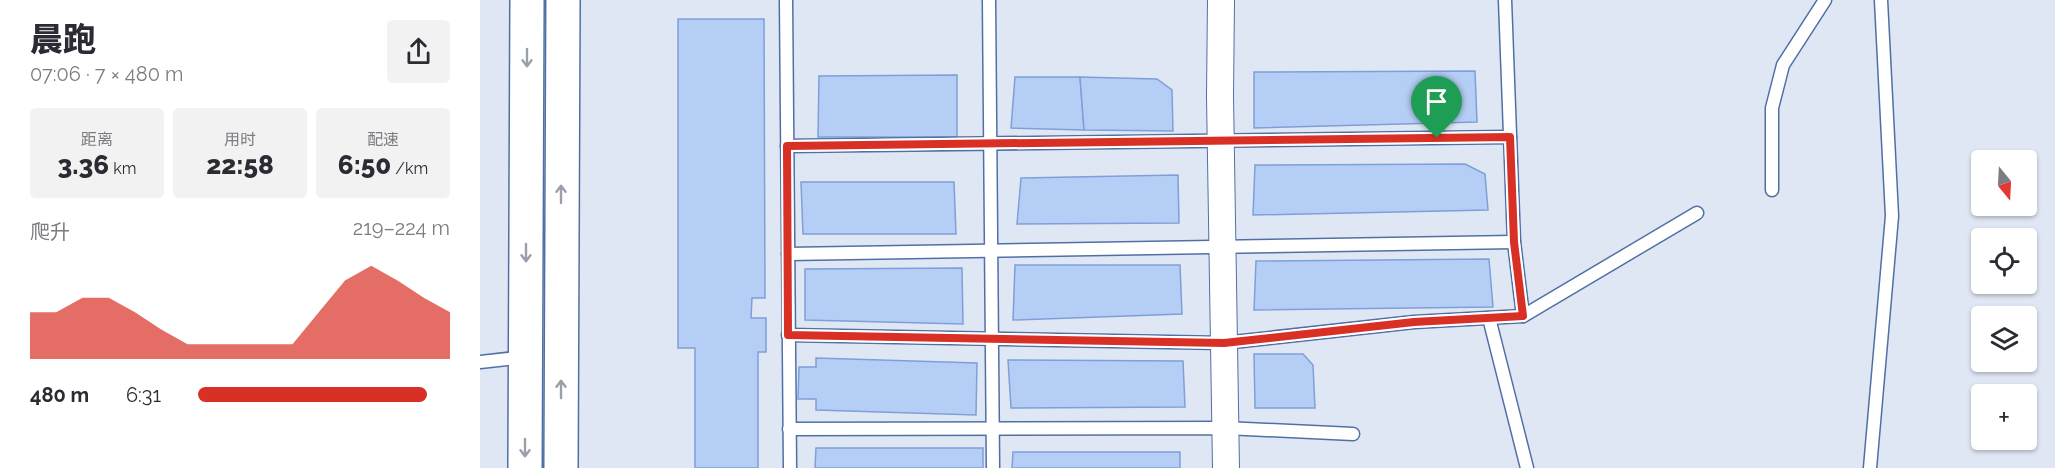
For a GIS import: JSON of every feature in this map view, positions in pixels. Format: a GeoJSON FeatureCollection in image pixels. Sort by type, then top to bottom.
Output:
{"type":"FeatureCollection","features":[{"type":"Feature","properties":{"kind":"highway"},"geometry":{"type":"LineString","coordinates":[[525,468],[527,0]]}},
{"type":"Feature","properties":{"kind":"highway"},"geometry":{"type":"LineString","coordinates":[[561,468],[563,0]]}},
{"type":"Feature","properties":{"kind":"street"},"geometry":{"type":"LineString","coordinates":[[1221,0],[1226,468]]}},
{"type":"Feature","properties":{"kind":"lane"},"geometry":{"type":"LineString","coordinates":[[786,0],[790,468]]}},
{"type":"Feature","properties":{"kind":"lane"},"geometry":{"type":"LineString","coordinates":[[989,0],[993,468]]}},
{"type":"Feature","properties":{"kind":"lane"},"geometry":{"type":"LineString","coordinates":[[1505,0],[1514,242],[1523,316]]}},
{"type":"Feature","properties":{"kind":"lane"},"geometry":{"type":"LineString","coordinates":[[1772,190],[1772,108],[1784,65],[1826,0]]}},
{"type":"Feature","properties":{"kind":"lane"},"geometry":{"type":"LineString","coordinates":[[1870,468],[1892,216],[1881,0]]}},
{"type":"Feature","properties":{"kind":"lane"},"geometry":{"type":"LineString","coordinates":[[787,146],[1510,137]]}},
{"type":"Feature","properties":{"kind":"lane"},"geometry":{"type":"LineString","coordinates":[[788,335],[1224,343],[1414,322],[1523,316],[1697,213]]}},
{"type":"Feature","properties":{"kind":"lane"},"geometry":{"type":"LineString","coordinates":[[788,254],[1514,242]]}},
{"type":"Feature","properties":{"kind":"lane"},"geometry":{"type":"LineString","coordinates":[[1489,318],[1527,468]]}},
{"type":"Feature","properties":{"kind":"lane"},"geometry":{"type":"LineString","coordinates":[[480,362],[526,357]]}},
{"type":"Feature","properties":{"kind":"lane"},"geometry":{"type":"LineString","coordinates":[[789,429],[1225,428],[1353,434]]}},
{"type":"Feature","properties":{"kind":"building"},"geometry":{"type":"Polygon","coordinates":[[[678,19],[764,19],[765,298],[752,298],[751,318],[766,318],[766,352],[758,352],[758,468],[695,468],[695,348],[678,348],[678,19]]]}},
{"type":"Feature","properties":{"kind":"building"},"geometry":{"type":"Polygon","coordinates":[[[1475,71],[1477,122],[1254,128],[1254,72],[1475,71]]]}},
{"type":"Feature","properties":{"kind":"building"},"geometry":{"type":"Polygon","coordinates":[[[957,75],[957,137],[818,137],[819,76],[957,75]]]}},
{"type":"Feature","properties":{"kind":"building"},"geometry":{"type":"Polygon","coordinates":[[[1015,77],[1080,77],[1084,130],[1011,128],[1015,77]]]}},
{"type":"Feature","properties":{"kind":"building"},"geometry":{"type":"Polygon","coordinates":[[[1080,77],[1157,79],[1172,90],[1173,131],[1084,130],[1080,77]]]}},
{"type":"Feature","properties":{"kind":"building"},"geometry":{"type":"Polygon","coordinates":[[[1465,164],[1485,174],[1488,210],[1253,215],[1255,165],[1465,164]]]}},
{"type":"Feature","properties":{"kind":"building"},"geometry":{"type":"Polygon","coordinates":[[[1178,175],[1179,223],[1017,224],[1021,178],[1178,175]]]}},
{"type":"Feature","properties":{"kind":"building"},"geometry":{"type":"Polygon","coordinates":[[[801,182],[954,182],[956,234],[803,234],[801,182]]]}},
{"type":"Feature","properties":{"kind":"building"},"geometry":{"type":"Polygon","coordinates":[[[1489,259],[1493,307],[1254,310],[1256,261],[1489,259]]]}},
{"type":"Feature","properties":{"kind":"building"},"geometry":{"type":"Polygon","coordinates":[[[1015,265],[1180,265],[1182,314],[1013,320],[1015,265]]]}},
{"type":"Feature","properties":{"kind":"building"},"geometry":{"type":"Polygon","coordinates":[[[962,268],[963,324],[805,320],[805,269],[962,268]]]}},
{"type":"Feature","properties":{"kind":"building"},"geometry":{"type":"Polygon","coordinates":[[[1254,354],[1303,354],[1313,365],[1315,408],[1255,408],[1254,354]]]}},
{"type":"Feature","properties":{"kind":"building"},"geometry":{"type":"Polygon","coordinates":[[[816,358],[977,363],[976,415],[816,410],[816,399],[798,399],[799,367],[816,367],[816,358]]]}},
{"type":"Feature","properties":{"kind":"building"},"geometry":{"type":"Polygon","coordinates":[[[1008,360],[1183,361],[1185,407],[1011,408],[1008,360]]]}},
{"type":"Feature","properties":{"kind":"building"},"geometry":{"type":"Polygon","coordinates":[[[816,448],[983,448],[983,468],[815,468],[816,448]]]}},
{"type":"Feature","properties":{"kind":"building"},"geometry":{"type":"Polygon","coordinates":[[[1013,452],[1180,452],[1180,468],[1012,468],[1013,452]]]}},
{"type":"Feature","properties":{"kind":"route"},"geometry":{"type":"LineString","coordinates":[[1510,137],[1514,242],[1523,316],[1414,322],[1224,343],[788,335],[787,146],[1437,138],[1510,137]]}}]}
